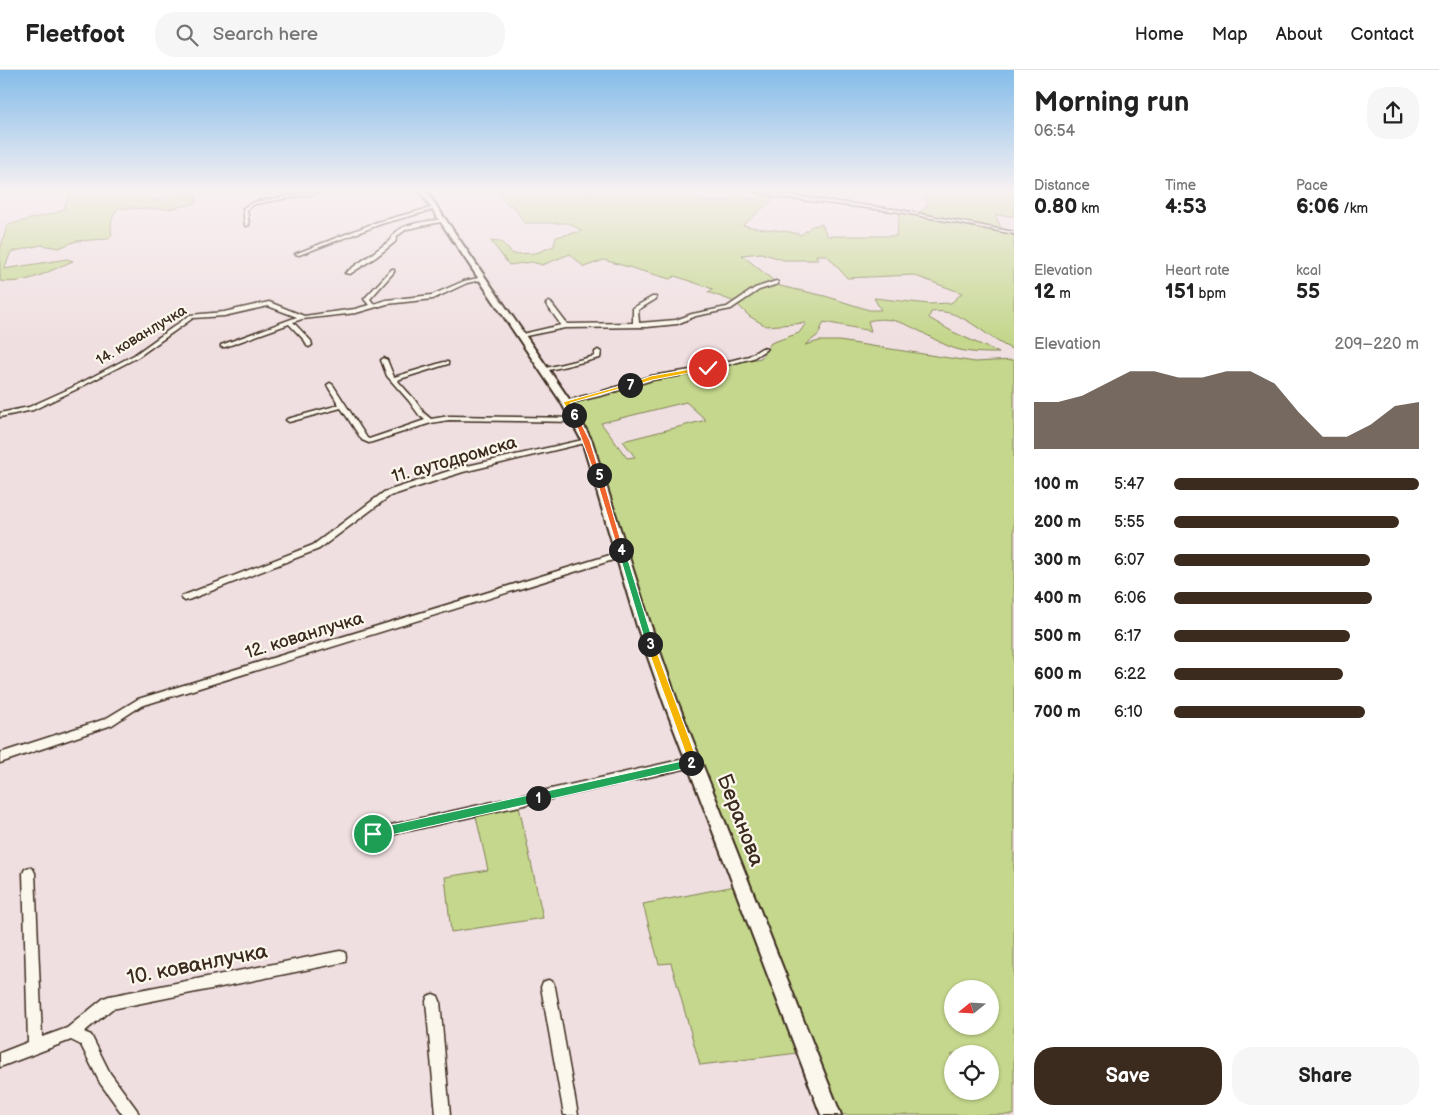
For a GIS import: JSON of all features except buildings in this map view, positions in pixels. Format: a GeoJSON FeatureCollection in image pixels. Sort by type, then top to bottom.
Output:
{"type":"FeatureCollection","features":[{"type":"Feature","properties":{"kind":"main road","name":"Беранова"},"geometry":{"type":"LineString","coordinates":[[456,240],[566,402],[587,441],[655,658],[831,1115]]}},
{"type":"Feature","properties":{"kind":"street"},"geometry":{"type":"LineString","coordinates":[[297,254],[335,240]]}},
{"type":"Feature","properties":{"kind":"street"},"geometry":{"type":"LineString","coordinates":[[348,273],[374,256],[393,240]]}},
{"type":"Feature","properties":{"kind":"street"},"geometry":{"type":"LineString","coordinates":[[372,305],[367,299],[392,271]]}},
{"type":"Feature","properties":{"kind":"street"},"geometry":{"type":"LineString","coordinates":[[223,346],[300,318],[356,311],[372,305],[433,297],[466,282],[483,279]]}},
{"type":"Feature","properties":{"kind":"street"},"geometry":{"type":"LineString","coordinates":[[521,335],[565,326],[636,325],[677,322],[694,315],[729,308],[757,289],[776,283]]}},
{"type":"Feature","properties":{"kind":"street"},"geometry":{"type":"LineString","coordinates":[[636,325],[635,310],[654,298]]}},
{"type":"Feature","properties":{"kind":"street","name":"14. кованлучка"},"geometry":{"type":"LineString","coordinates":[[0,415],[31,409],[73,389],[142,352],[179,323],[192,316],[224,314],[269,304],[300,318]]}},
{"type":"Feature","properties":{"kind":"street"},"geometry":{"type":"LineString","coordinates":[[549,304],[565,326]]}},
{"type":"Feature","properties":{"kind":"street"},"geometry":{"type":"LineString","coordinates":[[289,321],[308,341],[309,345]]}},
{"type":"Feature","properties":{"kind":"street"},"geometry":{"type":"LineString","coordinates":[[566,402],[602,394],[651,378],[697,371],[751,357],[764,348]]}},
{"type":"Feature","properties":{"kind":"street"},"geometry":{"type":"LineString","coordinates":[[545,370],[598,357],[598,352]]}},
{"type":"Feature","properties":{"kind":"street"},"geometry":{"type":"LineString","coordinates":[[384,360],[386,370],[412,400],[421,414],[430,421]]}},
{"type":"Feature","properties":{"kind":"street"},"geometry":{"type":"LineString","coordinates":[[393,379],[446,363]]}},
{"type":"Feature","properties":{"kind":"street"},"geometry":{"type":"LineString","coordinates":[[330,385],[364,439],[369,441],[430,421],[460,416],[578,422]]}},
{"type":"Feature","properties":{"kind":"street"},"geometry":{"type":"LineString","coordinates":[[289,420],[342,406]]}},
{"type":"Feature","properties":{"kind":"street","name":"11. аутодромска"},"geometry":{"type":"LineString","coordinates":[[185,598],[316,547],[387,494],[461,470],[587,441]]}},
{"type":"Feature","properties":{"kind":"street","name":"12. кованлучка"},"geometry":{"type":"LineString","coordinates":[[0,758],[108,722],[138,703],[623,554]]}},
{"type":"Feature","properties":{"kind":"street"},"geometry":{"type":"LineString","coordinates":[[373,834],[694,762]]}},
{"type":"Feature","properties":{"kind":"street"},"geometry":{"type":"LineString","coordinates":[[29,873],[35,1046]]}},
{"type":"Feature","properties":{"kind":"street","name":"10. кованлучка"},"geometry":{"type":"LineString","coordinates":[[0,1060],[71,1032],[109,1003],[340,957]]}},
{"type":"Feature","properties":{"kind":"street"},"geometry":{"type":"LineString","coordinates":[[548,987],[571,1115]]}},
{"type":"Feature","properties":{"kind":"street"},"geometry":{"type":"LineString","coordinates":[[433,1002],[443,1115]]}},
{"type":"Feature","properties":{"kind":"street"},"geometry":{"type":"LineString","coordinates":[[71,1032],[86,1040],[105,1078],[132,1115]]}},
{"type":"Feature","properties":{"kind":"green space"},"geometry":{"type":"Polygon","coordinates":[[[3,240],[96,240],[76,241],[59,248],[41,245],[11,252],[4,269],[67,259],[73,261],[46,273],[20,281],[0,281],[0,251],[3,240]]]}},
{"type":"Feature","properties":{"kind":"green space"},"geometry":{"type":"Polygon","coordinates":[[[555,240],[1014,240],[1014,350],[964,319],[954,314],[943,312],[931,312],[929,318],[953,332],[999,353],[960,350],[900,322],[879,319],[868,321],[871,331],[824,322],[818,335],[805,345],[819,341],[839,341],[975,362],[1014,360],[1014,1115],[831,1115],[806,1052],[700,1065],[671,963],[659,964],[643,904],[740,885],[597,471],[566,402],[651,378],[761,358],[771,343],[799,333],[806,323],[766,326],[749,316],[735,302],[708,292],[713,289],[675,276],[670,279],[604,260],[584,267],[570,254],[542,265],[532,262],[509,265],[491,241],[501,242],[513,254],[536,253],[554,246],[555,240]],[[761,253],[742,255],[780,286],[825,296],[869,310],[881,310],[874,298],[929,304],[951,303],[962,293],[913,275],[847,278],[827,255],[816,255],[818,260],[784,260],[761,253]],[[686,402],[601,423],[627,458],[635,457],[623,441],[706,420],[686,402]]]}},
{"type":"Feature","properties":{"kind":"green space"},"geometry":{"type":"Polygon","coordinates":[[[518,802],[543,918],[451,932],[445,877],[488,870],[475,812],[518,802]]]}},
{"type":"Feature","properties":{"kind":"route"},"geometry":{"type":"LineString","coordinates":[[373,834],[632,778],[694,762],[655,658],[592,455],[579,424],[566,402],[602,394],[651,378],[708,368]]}}]}
